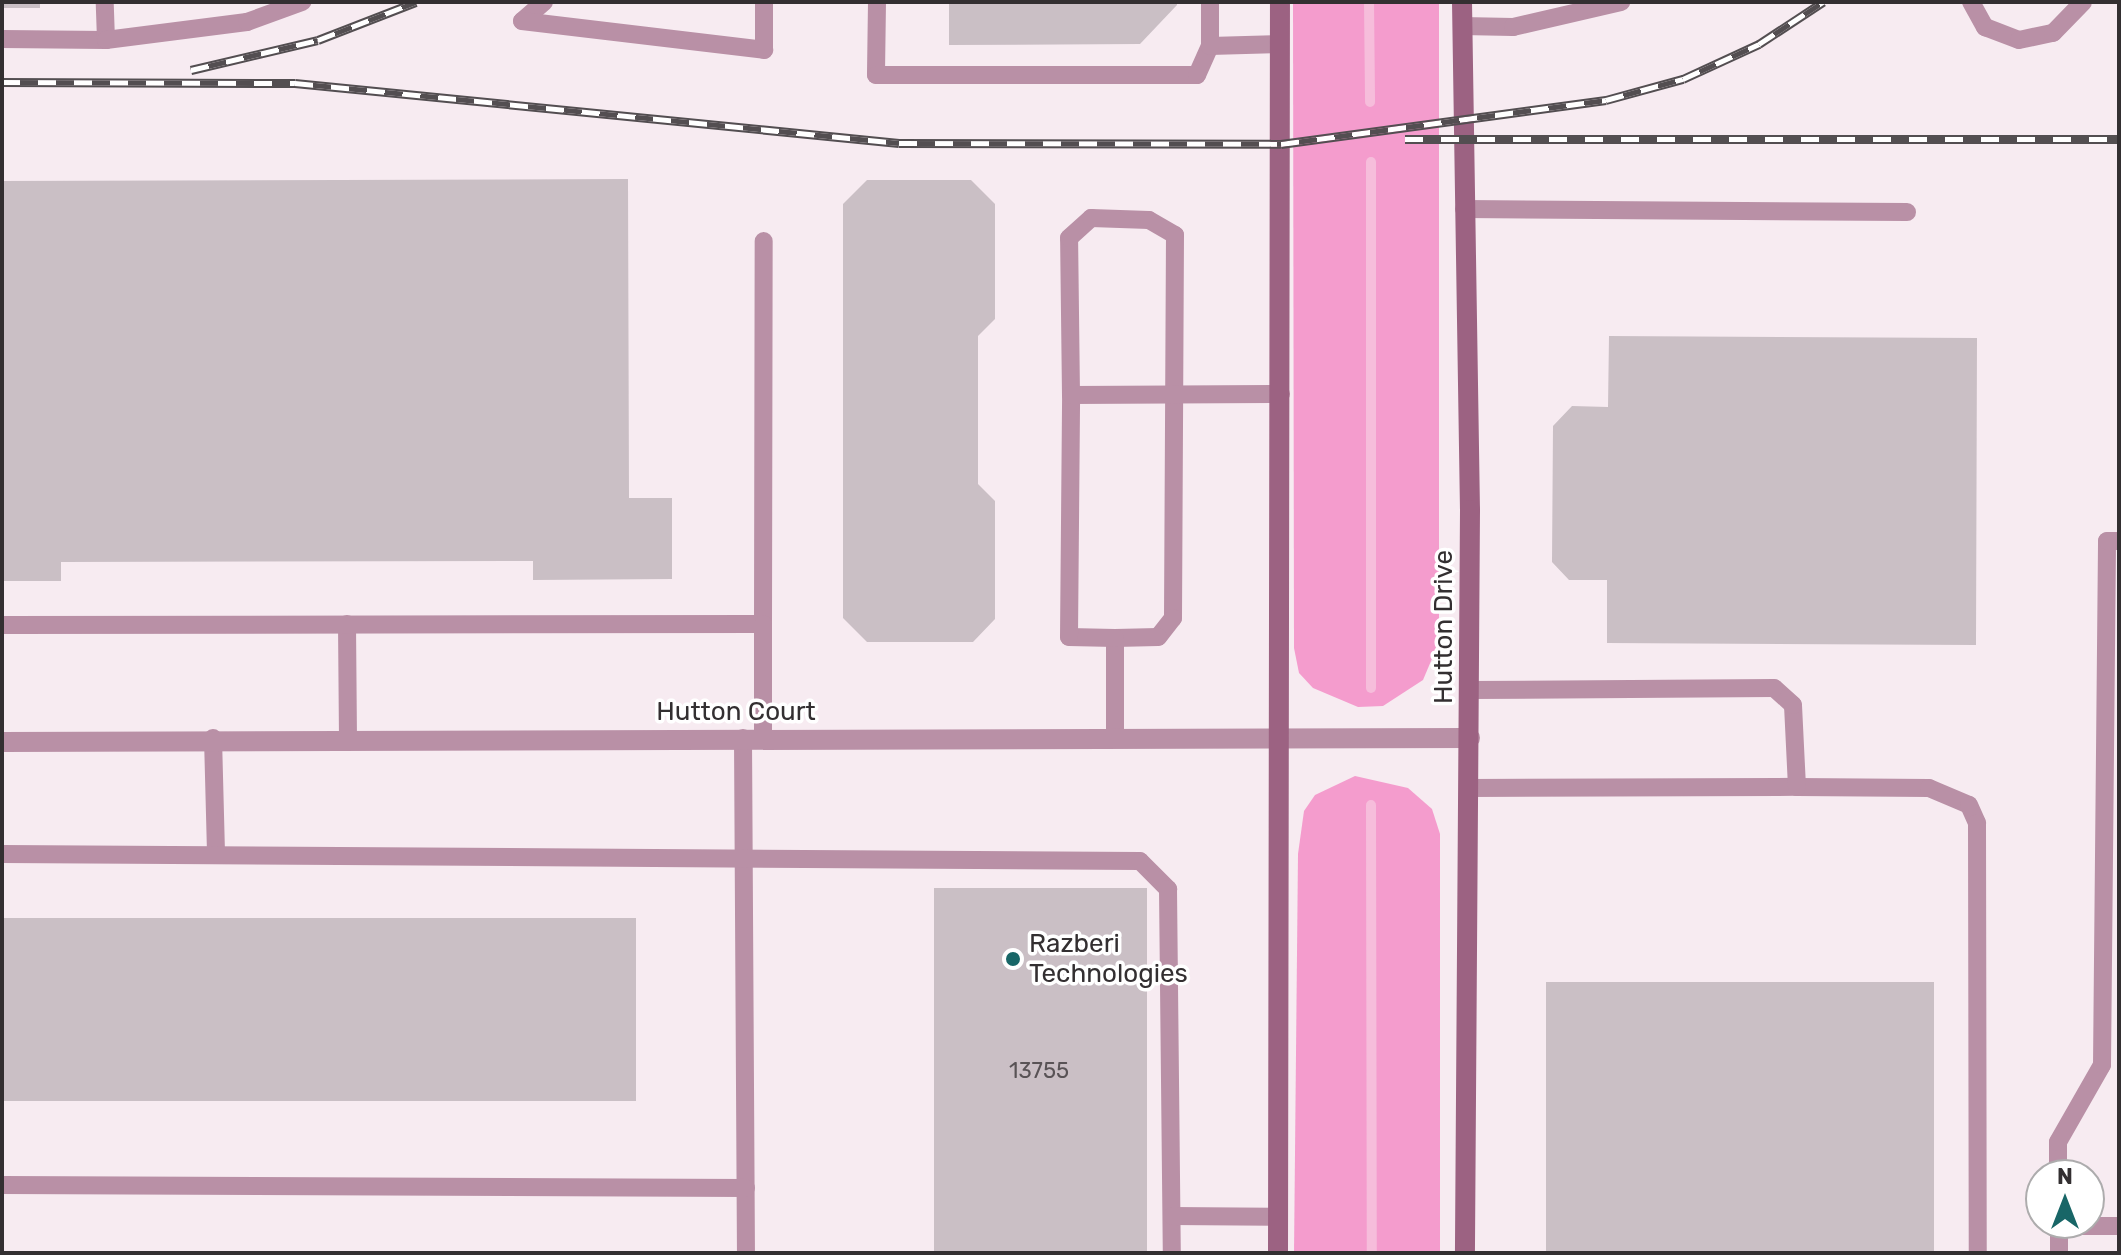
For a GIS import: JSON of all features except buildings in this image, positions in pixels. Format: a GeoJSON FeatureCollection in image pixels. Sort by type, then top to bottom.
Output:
{"type":"FeatureCollection","features":[{"type":"Feature","properties":{"kind":"street"},"geometry":{"type":"LineString","coordinates":[[1278,1253],[1280,2]]}},
{"type":"Feature","properties":{"kind":"street","name":"Hutton Drive"},"geometry":{"type":"LineString","coordinates":[[1462,2],[1470,690],[1465,1253]]}},
{"type":"Feature","properties":{"kind":"street","name":"Hutton Court"},"geometry":{"type":"LineString","coordinates":[[2,742],[213,738],[1470,738]]}},
{"type":"Feature","properties":{"kind":"lane"},"geometry":{"type":"LineString","coordinates":[[105,2],[106,40]]}},
{"type":"Feature","properties":{"kind":"lane"},"geometry":{"type":"LineString","coordinates":[[2,39],[106,40],[247,22],[302,2]]}},
{"type":"Feature","properties":{"kind":"lane"},"geometry":{"type":"LineString","coordinates":[[544,2],[522,21],[764,50],[764,2]]}},
{"type":"Feature","properties":{"kind":"lane"},"geometry":{"type":"LineString","coordinates":[[877,2],[876,75],[1197,75],[1210,46],[1210,2]]}},
{"type":"Feature","properties":{"kind":"lane"},"geometry":{"type":"LineString","coordinates":[[1462,26],[1513,27],[1621,2]]}},
{"type":"Feature","properties":{"kind":"lane"},"geometry":{"type":"LineString","coordinates":[[1971,2],[1985,27],[2019,40],[2053,33],[2083,2]]}},
{"type":"Feature","properties":{"kind":"lane"},"geometry":{"type":"LineString","coordinates":[[1210,46],[1280,44]]}},
{"type":"Feature","properties":{"kind":"lane"},"geometry":{"type":"LineString","coordinates":[[1464,209],[1907,212]]}},
{"type":"Feature","properties":{"kind":"lane"},"geometry":{"type":"LineString","coordinates":[[1091,218],[1149,220],[1175,235],[1177,395],[1173,618],[1158,637],[1069,637],[1069,238],[1091,218]]}},
{"type":"Feature","properties":{"kind":"lane"},"geometry":{"type":"LineString","coordinates":[[746,1253],[743,856],[763,624],[764,241]]}},
{"type":"Feature","properties":{"kind":"lane"},"geometry":{"type":"LineString","coordinates":[[1071,395],[1281,394]]}},
{"type":"Feature","properties":{"kind":"lane"},"geometry":{"type":"LineString","coordinates":[[2058,1159],[2058,1142],[2102,1065],[2107,541],[2119,541]]}},
{"type":"Feature","properties":{"kind":"lane"},"geometry":{"type":"LineString","coordinates":[[347,624],[348,738]]}},
{"type":"Feature","properties":{"kind":"lane"},"geometry":{"type":"LineString","coordinates":[[2,625],[763,624]]}},
{"type":"Feature","properties":{"kind":"lane"},"geometry":{"type":"LineString","coordinates":[[1115,638],[1115,738]]}},
{"type":"Feature","properties":{"kind":"lane"},"geometry":{"type":"LineString","coordinates":[[1470,690],[1774,688],[1793,705],[1797,787]]}},
{"type":"Feature","properties":{"kind":"lane"},"geometry":{"type":"LineString","coordinates":[[213,738],[216,854]]}},
{"type":"Feature","properties":{"kind":"lane"},"geometry":{"type":"LineString","coordinates":[[1469,788],[1929,788],[1969,805],[1977,823],[1978,1253]]}},
{"type":"Feature","properties":{"kind":"lane"},"geometry":{"type":"LineString","coordinates":[[2,854],[743,856],[1140,861],[1168,889],[1172,1253]]}},
{"type":"Feature","properties":{"kind":"lane"},"geometry":{"type":"LineString","coordinates":[[2,1185],[746,1188]]}},
{"type":"Feature","properties":{"kind":"lane"},"geometry":{"type":"LineString","coordinates":[[1172,1216],[1278,1217]]}},
{"type":"Feature","properties":{"kind":"shaded area"},"geometry":{"type":"Polygon","coordinates":[[[1293,2],[1439,2],[1439,642],[1423,680],[1383,706],[1358,707],[1313,688],[1299,673],[1294,648],[1293,2]]]}},
{"type":"Feature","properties":{"kind":"shaded area"},"geometry":{"type":"Polygon","coordinates":[[[1355,776],[1408,788],[1432,809],[1440,834],[1440,1253],[1294,1253],[1298,854],[1304,811],[1315,795],[1355,776]]]}},
{"type":"Feature","properties":{"kind":"waterway"},"geometry":{"type":"LineString","coordinates":[[1369,2],[1370,102]]}},
{"type":"Feature","properties":{"kind":"waterway"},"geometry":{"type":"LineString","coordinates":[[1371,162],[1371,688]]}},
{"type":"Feature","properties":{"kind":"waterway"},"geometry":{"type":"LineString","coordinates":[[1371,805],[1372,1253]]}},
{"type":"Feature","properties":{"kind":"railway"},"geometry":{"type":"LineString","coordinates":[[191,70],[318,40],[416,2]]}},
{"type":"Feature","properties":{"kind":"railway"},"geometry":{"type":"LineString","coordinates":[[2,82],[295,83],[899,143],[1281,144],[1606,100],[1683,79],[1759,44],[1823,2]]}},
{"type":"Feature","properties":{"kind":"railway"},"geometry":{"type":"LineString","coordinates":[[1405,139],[2119,139]]}},
{"type":"Feature","properties":{"kind":"place","name":"Razberi Technologies"},"geometry":{"type":"Point","coordinates":[1013,959]}}]}
